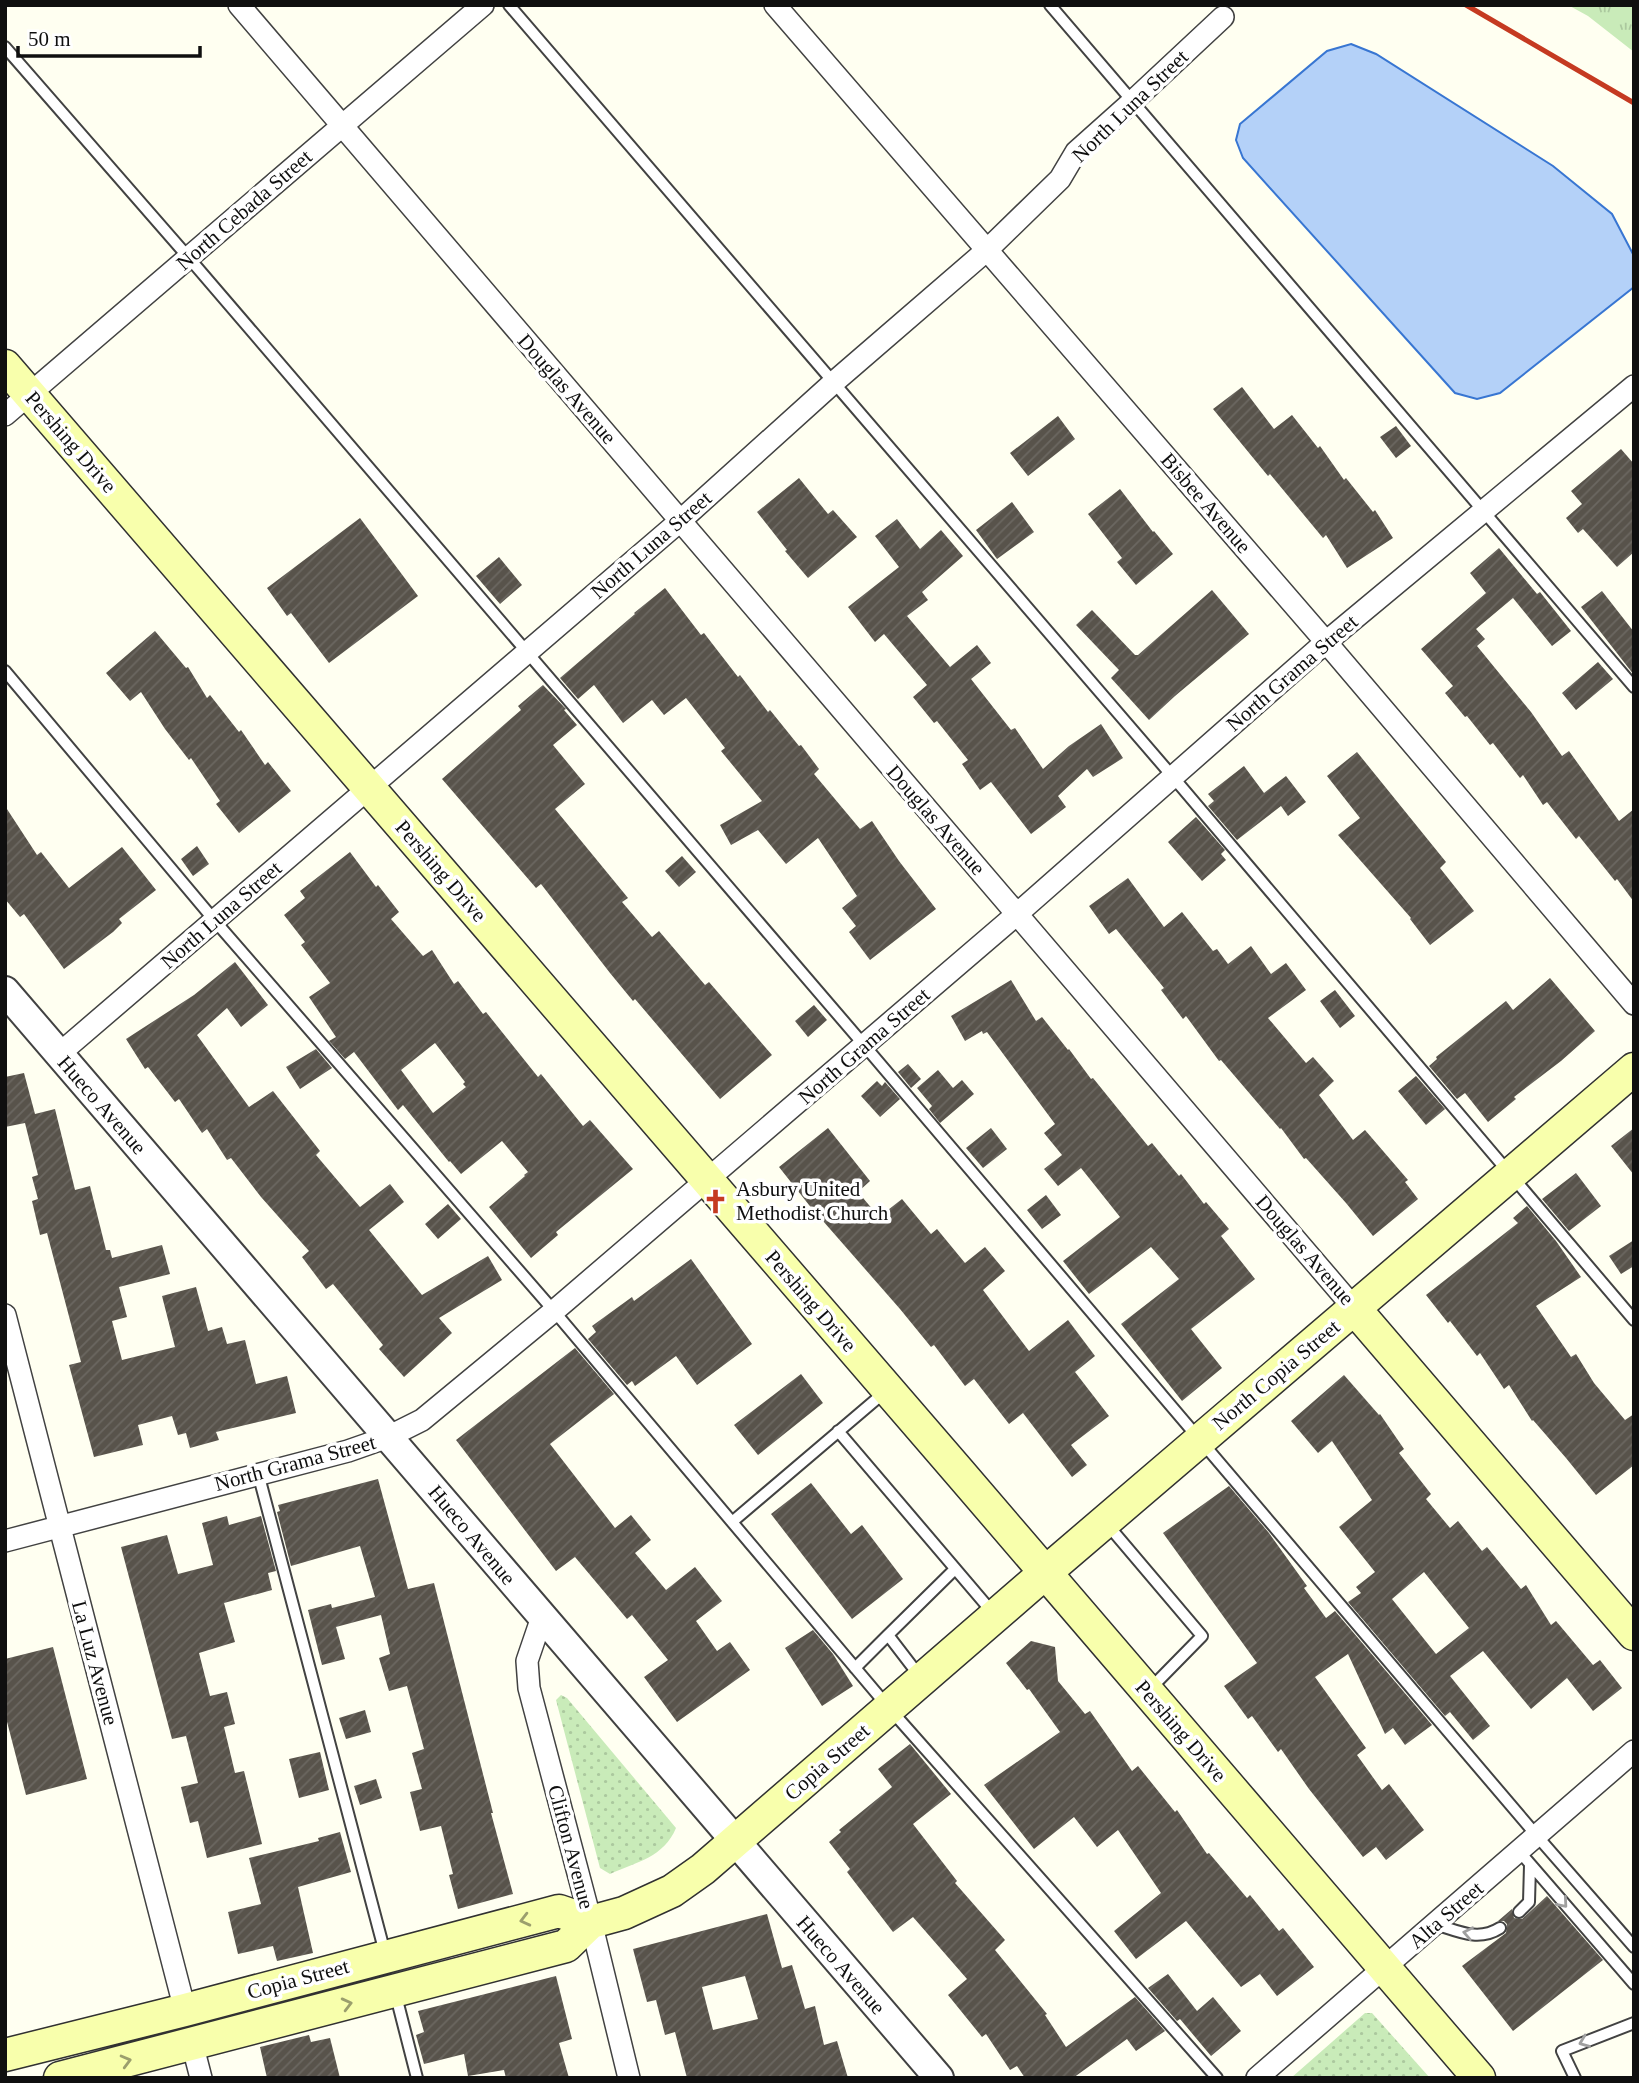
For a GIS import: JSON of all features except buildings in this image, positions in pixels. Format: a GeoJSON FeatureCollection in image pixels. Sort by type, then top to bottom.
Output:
{"type":"FeatureCollection","features":[{"type":"Feature","properties":{"kind":"main road","name":"Pershing Drive"},"geometry":{"type":"LineString","coordinates":[[5,366],[1479,2078]]}},
{"type":"Feature","properties":{"kind":"main road","name":"North Copia Street"},"geometry":{"type":"LineString","coordinates":[[1046,1572],[1634,1069]]}},
{"type":"Feature","properties":{"kind":"main road","name":"Douglas Avenue"},"geometry":{"type":"LineString","coordinates":[[1354,1308],[1634,1634]]}},
{"type":"Feature","properties":{"kind":"main road","name":"Copia Street"},"geometry":{"type":"LineString","coordinates":[[60,2078],[566,1946],[591,1922],[624,1913],[672,1891],[703,1870],[1046,1572]]}},
{"type":"Feature","properties":{"kind":"main road","name":"Copia Street"},"geometry":{"type":"LineString","coordinates":[[5,2055],[559,1911],[591,1922]]}},
{"type":"Feature","properties":{"kind":"street","name":"Douglas Avenue"},"geometry":{"type":"LineString","coordinates":[[239,5],[1354,1308]]}},
{"type":"Feature","properties":{"kind":"street","name":"North Cebada Street"},"geometry":{"type":"LineString","coordinates":[[5,415],[483,5]]}},
{"type":"Feature","properties":{"kind":"street","name":"Bisbee Avenue"},"geometry":{"type":"LineString","coordinates":[[775,5],[1326,642],[1634,1004]]}},
{"type":"Feature","properties":{"kind":"street","name":"North Luna Street"},"geometry":{"type":"LineString","coordinates":[[59,1054],[680,521],[833,383],[987,250],[1060,179],[1076,152],[1223,17]]}},
{"type":"Feature","properties":{"kind":"street","name":"North Grama Street"},"geometry":{"type":"LineString","coordinates":[[5,1541],[348,1451],[388,1437],[422,1420],[554,1311],[1017,914],[1326,642],[1634,386]]}},
{"type":"Feature","properties":{"kind":"street","name":"Hueco Avenue"},"geometry":{"type":"LineString","coordinates":[[8,997],[939,2078]]}},
{"type":"Feature","properties":{"kind":"street","name":"La Luz Avenue"},"geometry":{"type":"LineString","coordinates":[[5,1315],[185,2010]]}},
{"type":"Feature","properties":{"kind":"street","name":"Clifton Avenue"},"geometry":{"type":"LineString","coordinates":[[542,1617],[527,1661],[529,1688],[629,2078]]}},
{"type":"Feature","properties":{"kind":"street","name":"Alta Street"},"geometry":{"type":"LineString","coordinates":[[1257,2078],[1435,1924],[1524,1858],[1536,1836],[1634,1751]]}},
{"type":"Feature","properties":{"kind":"street"},"geometry":{"type":"LineString","coordinates":[[192,2043],[201,2078]]}},
{"type":"Feature","properties":{"kind":"lane"},"geometry":{"type":"LineString","coordinates":[[509,5],[1173,777],[1634,1320]]}},
{"type":"Feature","properties":{"kind":"lane"},"geometry":{"type":"LineString","coordinates":[[1050,5],[1634,687]]}},
{"type":"Feature","properties":{"kind":"lane"},"geometry":{"type":"LineString","coordinates":[[5,47],[864,1045],[1536,1836],[1634,1947]]}},
{"type":"Feature","properties":{"kind":"lane"},"geometry":{"type":"LineString","coordinates":[[5,671],[215,921],[554,1311],[889,1708],[1217,2078]]}},
{"type":"Feature","properties":{"kind":"lane"},"geometry":{"type":"LineString","coordinates":[[732,1522],[888,1389]]}},
{"type":"Feature","properties":{"kind":"lane"},"geometry":{"type":"LineString","coordinates":[[838,1431],[995,1616]]}},
{"type":"Feature","properties":{"kind":"lane"},"geometry":{"type":"LineString","coordinates":[[258,1473],[386,1956]]}},
{"type":"Feature","properties":{"kind":"lane"},"geometry":{"type":"LineString","coordinates":[[1105,1521],[1202,1636],[1147,1691]]}},
{"type":"Feature","properties":{"kind":"lane"},"geometry":{"type":"LineString","coordinates":[[855,1668],[955,1569]]}},
{"type":"Feature","properties":{"kind":"lane"},"geometry":{"type":"LineString","coordinates":[[888,1635],[922,1680]]}},
{"type":"Feature","properties":{"kind":"lane"},"geometry":{"type":"LineString","coordinates":[[1520,1912],[1528,1902],[1524,1858]]}},
{"type":"Feature","properties":{"kind":"lane"},"geometry":{"type":"LineString","coordinates":[[1524,1858],[1634,1984]]}},
{"type":"Feature","properties":{"kind":"lane"},"geometry":{"type":"LineString","coordinates":[[1435,1924],[1482,1936],[1500,1928]]}},
{"type":"Feature","properties":{"kind":"lane"},"geometry":{"type":"LineString","coordinates":[[395,1992],[417,2078]]}},
{"type":"Feature","properties":{"kind":"lane"},"geometry":{"type":"LineString","coordinates":[[1576,2078],[1562,2051],[1634,2023]]}},
{"type":"Feature","properties":{"kind":"green space"},"geometry":{"type":"Polygon","coordinates":[[[1568,5],[1634,5],[1634,52],[1588,16],[1568,5]]]}},
{"type":"Feature","properties":{"kind":"green space"},"geometry":{"type":"Polygon","coordinates":[[[561,1695],[567,1698],[676,1828],[671,1838],[657,1852],[610,1874],[600,1868],[556,1700],[561,1695]]]}},
{"type":"Feature","properties":{"kind":"green space"},"geometry":{"type":"Polygon","coordinates":[[[1365,2013],[1372,2013],[1430,2078],[1291,2078],[1365,2013]]]}},
{"type":"Feature","properties":{"kind":"water"},"geometry":{"type":"Polygon","coordinates":[[[1351,44],[1376,54],[1553,166],[1612,214],[1634,256],[1634,287],[1500,393],[1477,399],[1455,393],[1243,158],[1236,140],[1240,124],[1327,51],[1351,44]]]}},
{"type":"Feature","properties":{"kind":"railway"},"geometry":{"type":"LineString","coordinates":[[1466,5],[1634,103]]}},
{"type":"Feature","properties":{"kind":"place","name":"Asbury United Methodist Church"},"geometry":{"type":"Point","coordinates":[716,1201]}}]}
